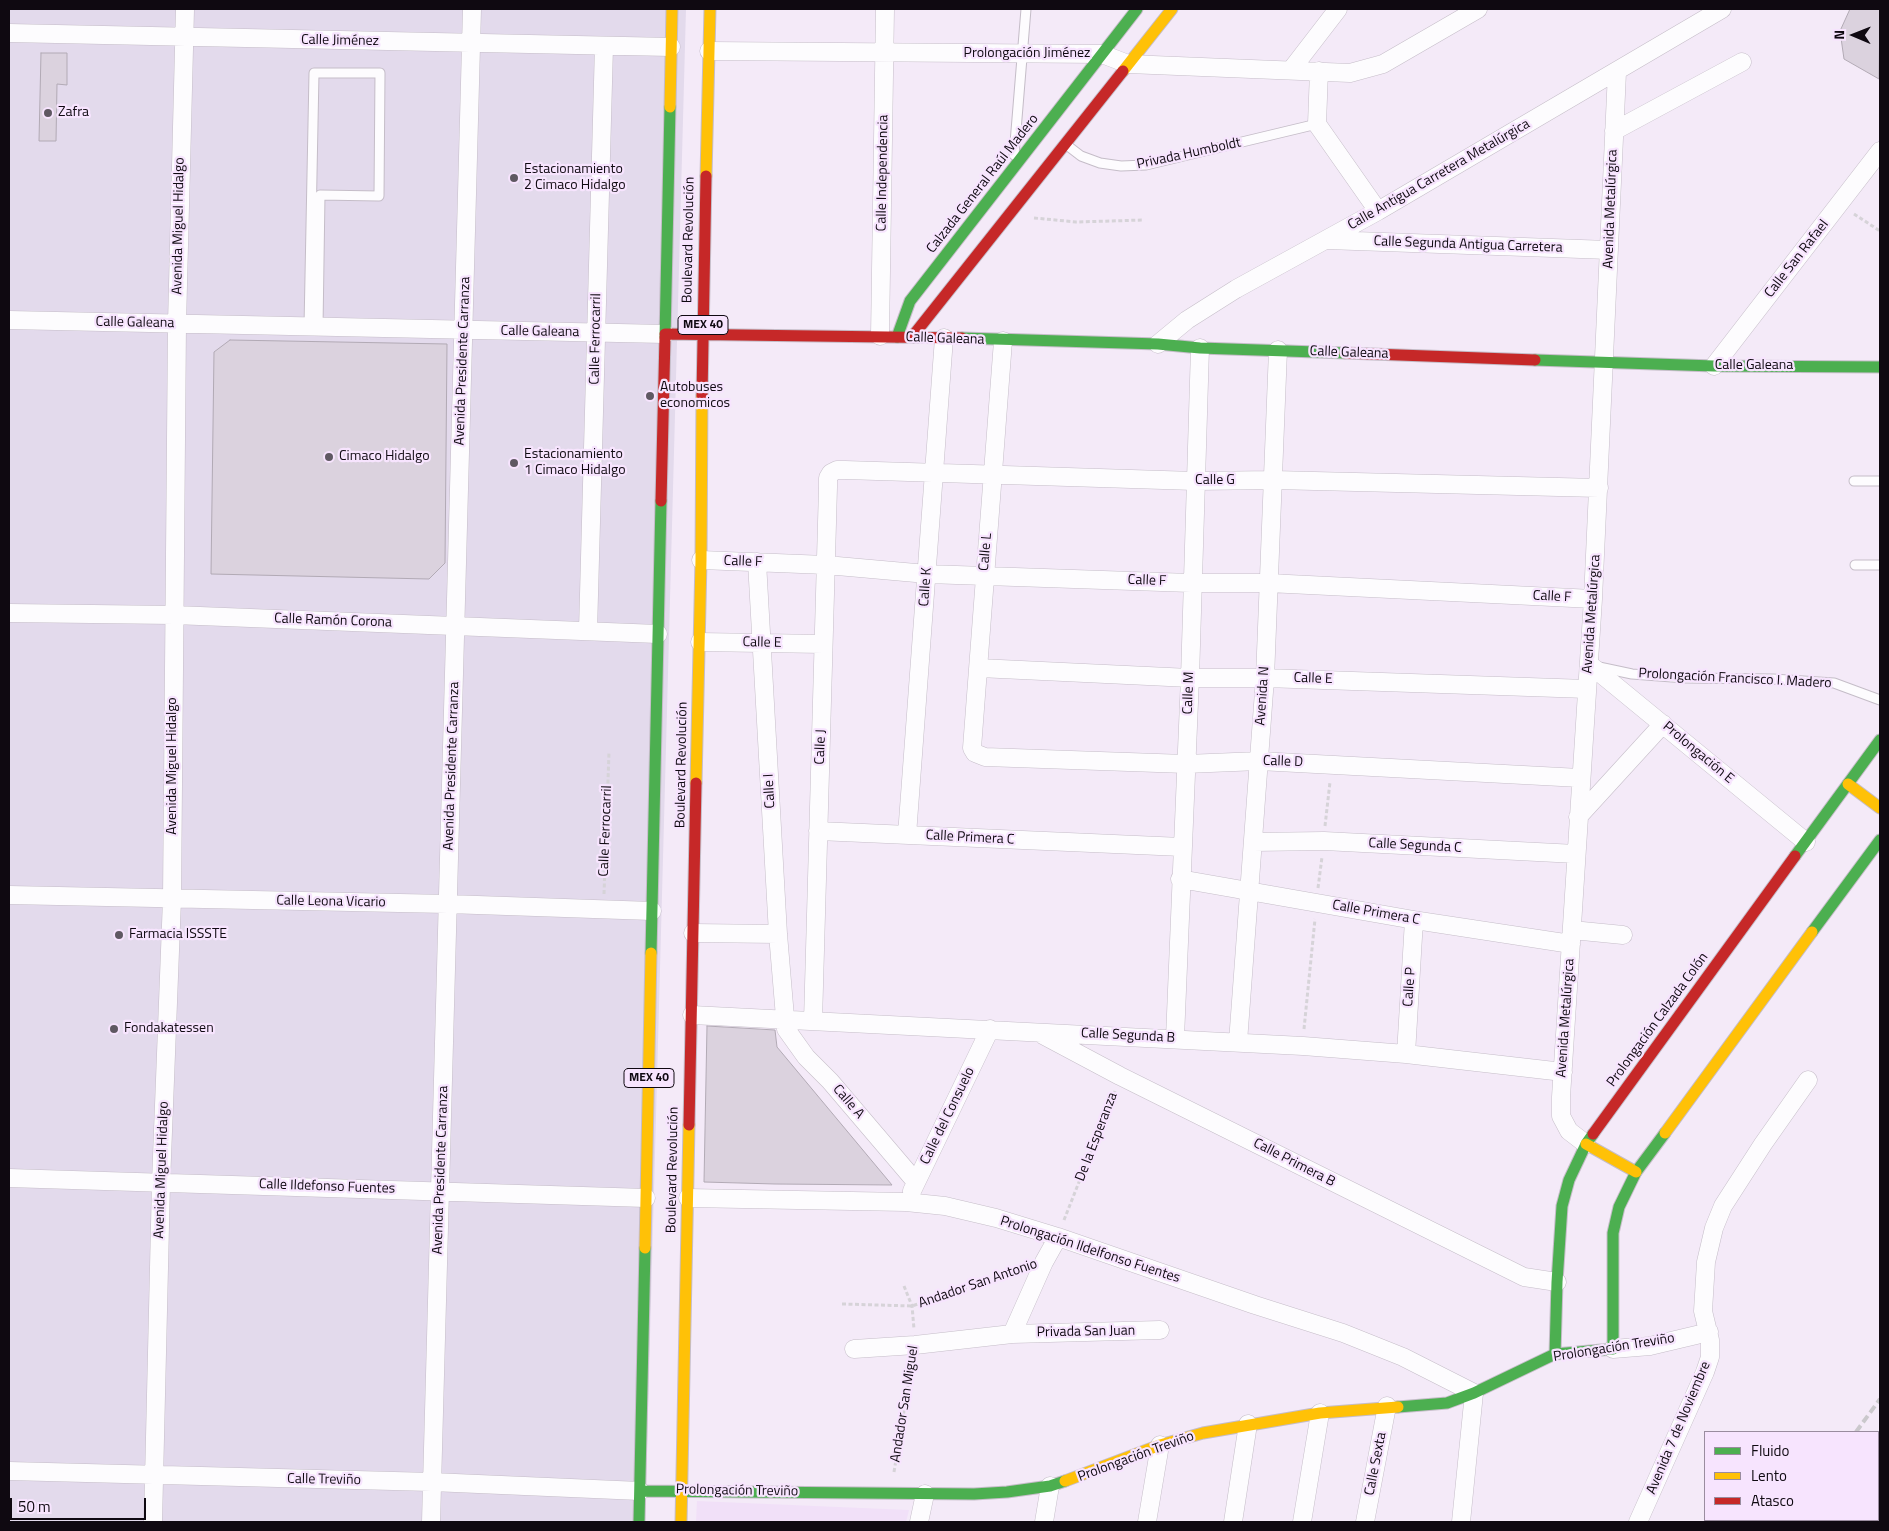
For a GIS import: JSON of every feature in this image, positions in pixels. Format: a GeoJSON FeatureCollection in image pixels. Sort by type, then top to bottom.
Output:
{"type":"FeatureCollection","features":[{"type":"Feature","properties":{"kind":"main road","name":"MEX 40"},"geometry":{"type":"LineString","coordinates":[[640,1522],[672,9]]}},
{"type":"Feature","properties":{"kind":"main road","name":"Boulevard Revolución"},"geometry":{"type":"LineString","coordinates":[[680,1522],[700,642],[702,335],[710,9]]}},
{"type":"Feature","properties":{"kind":"main road","name":"Calzada General Raúl Madero"},"geometry":{"type":"LineString","coordinates":[[888,337],[910,301],[1137,9]]}},
{"type":"Feature","properties":{"kind":"main road"},"geometry":{"type":"LineString","coordinates":[[912,337],[1172,9]]}},
{"type":"Feature","properties":{"kind":"main road","name":"Calle Galeana"},"geometry":{"type":"LineString","coordinates":[[664,334],[912,337],[1158,344],[1200,348],[1714,366],[1880,367]]}},
{"type":"Feature","properties":{"kind":"main road","name":"Prolongación Calzada Colón"},"geometry":{"type":"LineString","coordinates":[[1556,1354],[1557,1282],[1562,1206],[1569,1180],[1586,1144],[1880,740]]}},
{"type":"Feature","properties":{"kind":"main road"},"geometry":{"type":"LineString","coordinates":[[1848,784],[1880,808]]}},
{"type":"Feature","properties":{"kind":"main road"},"geometry":{"type":"LineString","coordinates":[[1613,1349],[1613,1234],[1619,1207],[1636,1172],[1880,840]]}},
{"type":"Feature","properties":{"kind":"main road"},"geometry":{"type":"LineString","coordinates":[[1586,1144],[1636,1172]]}},
{"type":"Feature","properties":{"kind":"main road","name":"Prolongación Treviño"},"geometry":{"type":"LineString","coordinates":[[640,1491],[925,1494],[1007,1492],[1050,1486],[1160,1445],[1203,1433],[1320,1413],[1388,1406],[1447,1403],[1474,1393],[1556,1354],[1613,1349]]}},
{"type":"Feature","properties":{"kind":"street","name":"Avenida Miguel Hidalgo"},"geometry":{"type":"LineString","coordinates":[[153,1522],[161,1183],[172,899],[176,324],[185,9]]}},
{"type":"Feature","properties":{"kind":"street","name":"Avenida Presidente Carranza"},"geometry":{"type":"LineString","coordinates":[[431,1522],[472,9]]}},
{"type":"Feature","properties":{"kind":"street","name":"Calle Independencia"},"geometry":{"type":"LineString","coordinates":[[885,9],[888,337]]}},
{"type":"Feature","properties":{"kind":"street"},"geometry":{"type":"LineString","coordinates":[[1292,70],[1338,9]]}},
{"type":"Feature","properties":{"kind":"street","name":"Prolongación Jiménez"},"geometry":{"type":"LineString","coordinates":[[709,52],[1102,54],[1128,64],[1350,72],[1383,64],[1478,9]]}},
{"type":"Feature","properties":{"kind":"street","name":"Calle Antigua Carretera Metalúrgica"},"geometry":{"type":"LineString","coordinates":[[1158,344],[1187,320],[1236,289],[1378,211],[1722,9]]}},
{"type":"Feature","properties":{"kind":"street","name":"Calle Jiménez"},"geometry":{"type":"LineString","coordinates":[[9,33],[671,47]]}},
{"type":"Feature","properties":{"kind":"street","name":"Calle Ferrocarril"},"geometry":{"type":"LineString","coordinates":[[588,631],[604,46]]}},
{"type":"Feature","properties":{"kind":"street"},"geometry":{"type":"LineString","coordinates":[[1614,131],[1742,62]]}},
{"type":"Feature","properties":{"kind":"street"},"geometry":{"type":"LineString","coordinates":[[1319,71],[1317,124],[1378,211]]}},
{"type":"Feature","properties":{"kind":"street","name":"Avenida Metalúrgica"},"geometry":{"type":"LineString","coordinates":[[1586,1144],[1569,1131],[1561,1116],[1599,488],[1616,72]]}},
{"type":"Feature","properties":{"kind":"street","name":"Calle San Rafael"},"geometry":{"type":"LineString","coordinates":[[1714,366],[1880,151]]}},
{"type":"Feature","properties":{"kind":"street","name":"Calle Segunda Antigua Carretera"},"geometry":{"type":"LineString","coordinates":[[1327,240],[1609,250]]}},
{"type":"Feature","properties":{"kind":"street","name":"Calle Galeana"},"geometry":{"type":"LineString","coordinates":[[9,320],[664,334]]}},
{"type":"Feature","properties":{"kind":"street","name":"Calle K"},"geometry":{"type":"LineString","coordinates":[[907,835],[944,338]]}},
{"type":"Feature","properties":{"kind":"street","name":"Calle L"},"geometry":{"type":"LineString","coordinates":[[985,757],[975,753],[972,748],[1003,340]]}},
{"type":"Feature","properties":{"kind":"street","name":"Calle M"},"geometry":{"type":"LineString","coordinates":[[1175,1038],[1180,879],[1190,678],[1191,583],[1200,348]]}},
{"type":"Feature","properties":{"kind":"street","name":"Avenida N"},"geometry":{"type":"LineString","coordinates":[[1238,1042],[1265,678],[1278,350]]}},
{"type":"Feature","properties":{"kind":"street","name":"Calle G"},"geometry":{"type":"LineString","coordinates":[[831,474],[837,470],[1195,482],[1274,480],[1599,488]]}},
{"type":"Feature","properties":{"kind":"street","name":"Calle J"},"geometry":{"type":"LineString","coordinates":[[813,1021],[828,478],[831,474]]}},
{"type":"Feature","properties":{"kind":"street","name":"Calle F"},"geometry":{"type":"LineString","coordinates":[[701,560],[826,565],[926,574],[1191,583],[1268,583],[1593,599]]}},
{"type":"Feature","properties":{"kind":"street","name":"Calle I"},"geometry":{"type":"LineString","coordinates":[[757,562],[778,934],[786,1020]]}},
{"type":"Feature","properties":{"kind":"street","name":"Calle Ramón Corona"},"geometry":{"type":"LineString","coordinates":[[9,613],[174,615],[658,634]]}},
{"type":"Feature","properties":{"kind":"street","name":"Calle E"},"geometry":{"type":"LineString","coordinates":[[700,642],[824,644]]}},
{"type":"Feature","properties":{"kind":"street","name":"Prolongación E"},"geometry":{"type":"LineString","coordinates":[[1589,664],[1806,842]]}},
{"type":"Feature","properties":{"kind":"street","name":"Calle E"},"geometry":{"type":"LineString","coordinates":[[979,668],[1190,678],[1265,678],[1587,689]]}},
{"type":"Feature","properties":{"kind":"street"},"geometry":{"type":"LineString","coordinates":[[1578,817],[1663,724]]}},
{"type":"Feature","properties":{"kind":"street","name":"Calle D"},"geometry":{"type":"LineString","coordinates":[[985,757],[1186,764],[1259,760],[1580,778]]}},
{"type":"Feature","properties":{"kind":"street","name":"Calle Primera C"},"geometry":{"type":"LineString","coordinates":[[818,831],[1182,848]]}},
{"type":"Feature","properties":{"kind":"street","name":"Calle Segunda C"},"geometry":{"type":"LineString","coordinates":[[1253,842],[1324,841],[1576,854]]}},
{"type":"Feature","properties":{"kind":"street","name":"Calle Primera C"},"geometry":{"type":"LineString","coordinates":[[1180,879],[1414,920],[1572,937],[1623,935]]}},
{"type":"Feature","properties":{"kind":"street","name":"Calle Leona Vicario"},"geometry":{"type":"LineString","coordinates":[[9,895],[448,904],[652,911]]}},
{"type":"Feature","properties":{"kind":"street","name":"Calle P"},"geometry":{"type":"LineString","coordinates":[[1406,1054],[1414,920]]}},
{"type":"Feature","properties":{"kind":"street"},"geometry":{"type":"LineString","coordinates":[[693,934],[778,934]]}},
{"type":"Feature","properties":{"kind":"street","name":"Calle Segunda B"},"geometry":{"type":"LineString","coordinates":[[692,1015],[1238,1042],[1406,1054],[1563,1072]]}},
{"type":"Feature","properties":{"kind":"street","name":"Calle A"},"geometry":{"type":"LineString","coordinates":[[786,1020],[786,1029],[806,1057],[830,1081],[916,1182]]}},
{"type":"Feature","properties":{"kind":"street","name":"Calle del Consuelo"},"geometry":{"type":"LineString","coordinates":[[906,1202],[990,1029]]}},
{"type":"Feature","properties":{"kind":"street","name":"Calle Primera B"},"geometry":{"type":"LineString","coordinates":[[1035,1032],[1056,1040],[1120,1076],[1524,1277],[1557,1282]]}},
{"type":"Feature","properties":{"kind":"street","name":"Avenida 7 de Noviembre"},"geometry":{"type":"LineString","coordinates":[[1638,1522],[1710,1357],[1709,1332],[1703,1311],[1706,1262],[1714,1228],[1723,1206],[1763,1144],[1808,1080]]}},
{"type":"Feature","properties":{"kind":"street","name":"Calle Ildefonso Fuentes"},"geometry":{"type":"LineString","coordinates":[[9,1178],[440,1190],[646,1198]]}},
{"type":"Feature","properties":{"kind":"street","name":"Prolongación Ildelfonso Fuentes"},"geometry":{"type":"LineString","coordinates":[[688,1198],[906,1202],[945,1206],[996,1218],[1343,1333],[1403,1357],[1474,1393]]}},
{"type":"Feature","properties":{"kind":"street"},"geometry":{"type":"LineString","coordinates":[[1012,1334],[1044,1262],[1058,1238]]}},
{"type":"Feature","properties":{"kind":"street","name":"Privada San Juan"},"geometry":{"type":"LineString","coordinates":[[915,1346],[1012,1334],[1160,1330]]}},
{"type":"Feature","properties":{"kind":"street","name":"Prolongación Treviño"},"geometry":{"type":"LineString","coordinates":[[1613,1349],[1650,1346],[1709,1332]]}},
{"type":"Feature","properties":{"kind":"street"},"geometry":{"type":"LineString","coordinates":[[854,1349],[915,1346]]}},
{"type":"Feature","properties":{"kind":"street"},"geometry":{"type":"LineString","coordinates":[[1461,1522],[1474,1393]]}},
{"type":"Feature","properties":{"kind":"street","name":"Calle Sexta"},"geometry":{"type":"LineString","coordinates":[[1365,1522],[1388,1406]]}},
{"type":"Feature","properties":{"kind":"street"},"geometry":{"type":"LineString","coordinates":[[1302,1522],[1320,1413]]}},
{"type":"Feature","properties":{"kind":"street"},"geometry":{"type":"LineString","coordinates":[[1233,1522],[1248,1424]]}},
{"type":"Feature","properties":{"kind":"street"},"geometry":{"type":"LineString","coordinates":[[1147,1522],[1160,1445]]}},
{"type":"Feature","properties":{"kind":"street","name":"Calle Treviño"},"geometry":{"type":"LineString","coordinates":[[9,1471],[432,1482],[640,1491]]}},
{"type":"Feature","properties":{"kind":"street"},"geometry":{"type":"LineString","coordinates":[[1044,1522],[1050,1486]]}},
{"type":"Feature","properties":{"kind":"street"},"geometry":{"type":"LineString","coordinates":[[919,1522],[925,1494]]}},
{"type":"Feature","properties":{"kind":"lane"},"geometry":{"type":"LineString","coordinates":[[1013,169],[1026,9]]}},
{"type":"Feature","properties":{"kind":"lane"},"geometry":{"type":"LineString","coordinates":[[1119,33],[1121,17]]}},
{"type":"Feature","properties":{"kind":"lane"},"geometry":{"type":"LineString","coordinates":[[314,73],[380,73],[379,196],[320,195],[313,327],[314,73]]}},
{"type":"Feature","properties":{"kind":"lane","name":"Privada Humboldt"},"geometry":{"type":"LineString","coordinates":[[1065,144],[1081,156],[1100,163],[1121,166],[1146,166],[1317,124]]}},
{"type":"Feature","properties":{"kind":"lane"},"geometry":{"type":"LineString","coordinates":[[1854,482],[1880,482]]}},
{"type":"Feature","properties":{"kind":"lane"},"geometry":{"type":"LineString","coordinates":[[1855,565],[1880,565]]}},
{"type":"Feature","properties":{"kind":"lane","name":"Prolongación Francisco I. Madero"},"geometry":{"type":"LineString","coordinates":[[1589,664],[1632,674],[1685,678],[1773,679],[1834,683],[1880,700]]}},
{"type":"Feature","properties":{"kind":"path"},"geometry":{"type":"LineString","coordinates":[[1839,204],[1880,231]]}},
{"type":"Feature","properties":{"kind":"path"},"geometry":{"type":"LineString","coordinates":[[1012,212],[1049,220],[1076,222],[1144,220]]}},
{"type":"Feature","properties":{"kind":"path","name":"Calle Ferrocarril"},"geometry":{"type":"LineString","coordinates":[[604,910],[609,752]]}},
{"type":"Feature","properties":{"kind":"path","name":"De la Esperanza"},"geometry":{"type":"LineString","coordinates":[[1058,1238],[1120,1076]]}},
{"type":"Feature","properties":{"kind":"path","name":"Andador San Antonio"},"geometry":{"type":"LineString","coordinates":[[912,1306],[1044,1262]]}},
{"type":"Feature","properties":{"kind":"path","name":"Andador San Miguel"},"geometry":{"type":"LineString","coordinates":[[891,1493],[915,1346],[912,1306],[904,1286]]}},
{"type":"Feature","properties":{"kind":"path"},"geometry":{"type":"LineString","coordinates":[[842,1304],[912,1306]]}},
{"type":"Feature","properties":{"kind":"shaded area"},"geometry":{"type":"Polygon","coordinates":[[[9,9],[686,9],[645,1522],[9,1522],[9,9]]]}},
{"type":"Feature","properties":{"kind":"shaded area"},"geometry":{"type":"Polygon","coordinates":[[[697,1501],[909,1510],[906,1522],[696,1522],[697,1501]]]}},
{"type":"Feature","properties":{"kind":"building"},"geometry":{"type":"Polygon","coordinates":[[[1850,9],[1880,9],[1879,79],[1844,59],[1840,31],[1850,9]]]}},
{"type":"Feature","properties":{"kind":"building","name":"Zafra"},"geometry":{"type":"Polygon","coordinates":[[[41,53],[67,53],[67,85],[57,84],[56,141],[39,141],[41,53]]]}},
{"type":"Feature","properties":{"kind":"building","name":"Cimaco Hidalgo"},"geometry":{"type":"Polygon","coordinates":[[[230,340],[447,344],[445,563],[429,579],[211,574],[214,352],[230,340]]]}},
{"type":"Feature","properties":{"kind":"building"},"geometry":{"type":"Polygon","coordinates":[[[707,1026],[775,1030],[777,1047],[892,1185],[704,1182],[707,1026]]]}},
{"type":"Feature","properties":{"kind":"railway"},"geometry":{"type":"LineString","coordinates":[[1857,1431],[1880,1399]]}},
{"type":"Feature","properties":{"kind":"traffic: fast"},"geometry":{"type":"LineString","coordinates":[[897,337],[910,301],[1137,9]]}},
{"type":"Feature","properties":{"kind":"traffic: fast"},"geometry":{"type":"LineString","coordinates":[[665,337],[670,107]]}},
{"type":"Feature","properties":{"kind":"traffic: fast"},"geometry":{"type":"LineString","coordinates":[[962,338],[1158,344],[1200,348],[1345,353]]}},
{"type":"Feature","properties":{"kind":"traffic: fast"},"geometry":{"type":"LineString","coordinates":[[1535,360],[1714,366],[1880,367]]}},
{"type":"Feature","properties":{"kind":"traffic: fast"},"geometry":{"type":"LineString","coordinates":[[651,953],[661,501]]}},
{"type":"Feature","properties":{"kind":"traffic: fast"},"geometry":{"type":"LineString","coordinates":[[1795,856],[1880,740]]}},
{"type":"Feature","properties":{"kind":"traffic: fast"},"geometry":{"type":"LineString","coordinates":[[1812,932],[1880,840]]}},
{"type":"Feature","properties":{"kind":"traffic: fast"},"geometry":{"type":"LineString","coordinates":[[1398,1407],[1447,1403],[1474,1393],[1555,1354],[1613,1349],[1613,1233],[1619,1207],[1636,1172],[1665,1133]]}},
{"type":"Feature","properties":{"kind":"traffic: fast"},"geometry":{"type":"LineString","coordinates":[[1555,1354],[1562,1206],[1569,1180],[1586,1144],[1593,1134]]}},
{"type":"Feature","properties":{"kind":"traffic: fast"},"geometry":{"type":"LineString","coordinates":[[639,1522],[645,1248]]}},
{"type":"Feature","properties":{"kind":"traffic: fast"},"geometry":{"type":"LineString","coordinates":[[640,1491],[974,1494],[1050,1486],[1065,1481]]}},
{"type":"Feature","properties":{"kind":"traffic: slow"},"geometry":{"type":"LineString","coordinates":[[670,107],[672,9]]}},
{"type":"Feature","properties":{"kind":"traffic: slow"},"geometry":{"type":"LineString","coordinates":[[706,176],[710,9]]}},
{"type":"Feature","properties":{"kind":"traffic: slow"},"geometry":{"type":"LineString","coordinates":[[1123,71],[1172,9]]}},
{"type":"Feature","properties":{"kind":"traffic: slow"},"geometry":{"type":"LineString","coordinates":[[696,783],[701,560],[702,396]]}},
{"type":"Feature","properties":{"kind":"traffic: slow"},"geometry":{"type":"LineString","coordinates":[[1848,784],[1880,808]]}},
{"type":"Feature","properties":{"kind":"traffic: slow"},"geometry":{"type":"LineString","coordinates":[[1665,1133],[1812,932]]}},
{"type":"Feature","properties":{"kind":"traffic: slow"},"geometry":{"type":"LineString","coordinates":[[645,1248],[651,953]]}},
{"type":"Feature","properties":{"kind":"traffic: slow"},"geometry":{"type":"LineString","coordinates":[[681,1522],[689,1125]]}},
{"type":"Feature","properties":{"kind":"traffic: slow"},"geometry":{"type":"LineString","coordinates":[[1586,1144],[1636,1172]]}},
{"type":"Feature","properties":{"kind":"traffic: slow"},"geometry":{"type":"LineString","coordinates":[[1065,1481],[1160,1445],[1203,1433],[1320,1413],[1398,1407]]}},
{"type":"Feature","properties":{"kind":"traffic: jam"},"geometry":{"type":"LineString","coordinates":[[912,337],[1123,71]]}},
{"type":"Feature","properties":{"kind":"traffic: jam"},"geometry":{"type":"LineString","coordinates":[[702,396],[706,176]]}},
{"type":"Feature","properties":{"kind":"traffic: jam"},"geometry":{"type":"LineString","coordinates":[[665,334],[962,338]]}},
{"type":"Feature","properties":{"kind":"traffic: jam"},"geometry":{"type":"LineString","coordinates":[[661,501],[665,337]]}},
{"type":"Feature","properties":{"kind":"traffic: jam"},"geometry":{"type":"LineString","coordinates":[[1345,353],[1535,360]]}},
{"type":"Feature","properties":{"kind":"traffic: jam"},"geometry":{"type":"LineString","coordinates":[[689,1125],[696,783]]}},
{"type":"Feature","properties":{"kind":"traffic: jam"},"geometry":{"type":"LineString","coordinates":[[1593,1134],[1795,856]]}},
{"type":"Feature","properties":{"kind":"place","name":"Zafra"},"geometry":{"type":"Point","coordinates":[48,113]}},
{"type":"Feature","properties":{"kind":"place","name":"Estacionamiento 2 Cimaco Hidalgo"},"geometry":{"type":"Point","coordinates":[514,178]}},
{"type":"Feature","properties":{"kind":"place","name":"Autobuses economicos"},"geometry":{"type":"Point","coordinates":[650,396]}},
{"type":"Feature","properties":{"kind":"place","name":"Cimaco Hidalgo"},"geometry":{"type":"Point","coordinates":[329,457]}},
{"type":"Feature","properties":{"kind":"place","name":"Estacionamiento 1 Cimaco Hidalgo"},"geometry":{"type":"Point","coordinates":[514,463]}},
{"type":"Feature","properties":{"kind":"place","name":"Farmacia ISSSTE"},"geometry":{"type":"Point","coordinates":[119,935]}},
{"type":"Feature","properties":{"kind":"place","name":"Fondakatessen"},"geometry":{"type":"Point","coordinates":[114,1029]}}]}
